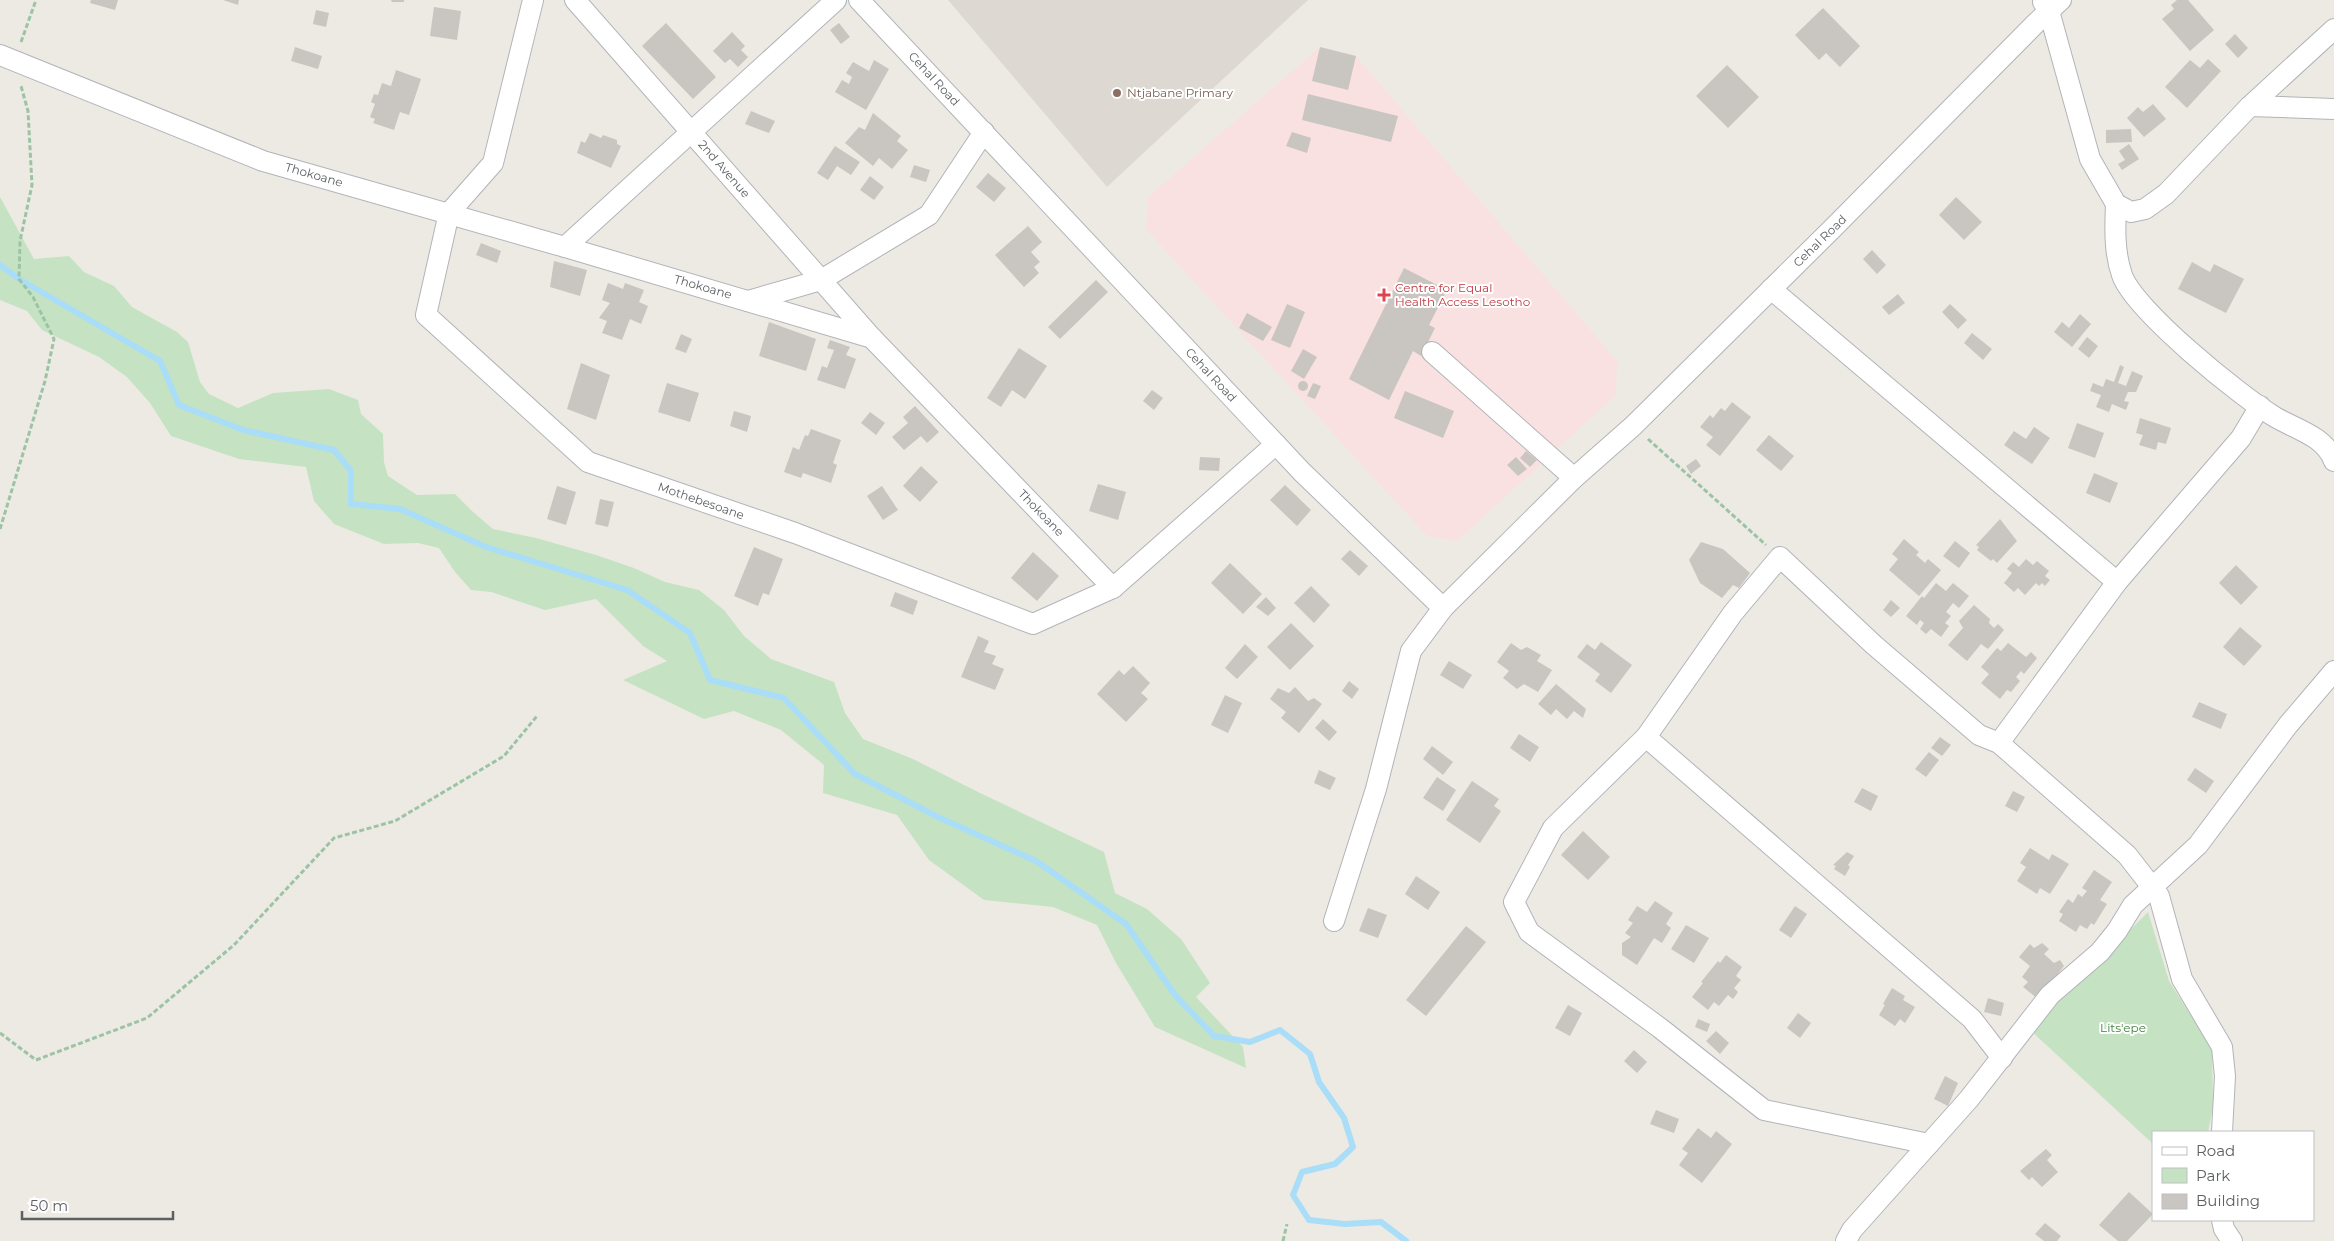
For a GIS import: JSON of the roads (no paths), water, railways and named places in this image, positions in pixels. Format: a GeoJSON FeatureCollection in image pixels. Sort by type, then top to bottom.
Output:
{"type":"FeatureCollection","features":[{"type":"Feature","properties":{"kind":"street"},"geometry":{"type":"LineString","coordinates":[[449,213],[493,163],[533,0]]}},
{"type":"Feature","properties":{"kind":"street","name":"2nd Avenue"},"geometry":{"type":"LineString","coordinates":[[575,0],[872,338]]}},
{"type":"Feature","properties":{"kind":"street"},"geometry":{"type":"LineString","coordinates":[[565,247],[836,0]]}},
{"type":"Feature","properties":{"kind":"street","name":"Cehal Road"},"geometry":{"type":"LineString","coordinates":[[859,0],[1276,444],[1443,608],[1574,478],[1633,426],[1771,289],[2051,4]]}},
{"type":"Feature","properties":{"kind":"street"},"geometry":{"type":"LineString","coordinates":[[2051,4],[2084,142],[2090,159],[2116,204],[2115,238],[2123,276],[2146,310],[2230,385],[2274,416],[2314,437],[2331,452],[2334,460]]}},
{"type":"Feature","properties":{"kind":"street"},"geometry":{"type":"LineString","coordinates":[[2116,204],[2131,212],[2145,209],[2166,194],[2250,106],[2333,33]]}},
{"type":"Feature","properties":{"kind":"street","name":"Thokoane"},"geometry":{"type":"LineString","coordinates":[[7,58],[263,161],[449,213],[872,338],[1113,588]]}},
{"type":"Feature","properties":{"kind":"street"},"geometry":{"type":"LineString","coordinates":[[2250,106],[2334,109]]}},
{"type":"Feature","properties":{"kind":"street"},"geometry":{"type":"LineString","coordinates":[[748,301],[821,280],[929,215],[984,132]]}},
{"type":"Feature","properties":{"kind":"street","name":"Mothebesoane"},"geometry":{"type":"LineString","coordinates":[[449,213],[426,315],[588,462],[795,533],[1033,624],[1113,588]]}},
{"type":"Feature","properties":{"kind":"street"},"geometry":{"type":"LineString","coordinates":[[1771,289],[2117,582]]}},
{"type":"Feature","properties":{"kind":"street"},"geometry":{"type":"LineString","coordinates":[[1432,352],[1574,478]]}},
{"type":"Feature","properties":{"kind":"street"},"geometry":{"type":"LineString","coordinates":[[1999,743],[2117,582],[2241,438],[2260,406]]}},
{"type":"Feature","properties":{"kind":"street"},"geometry":{"type":"LineString","coordinates":[[1113,588],[1276,444]]}},
{"type":"Feature","properties":{"kind":"street"},"geometry":{"type":"LineString","coordinates":[[1929,1144],[1764,1110],[1660,1028],[1529,932],[1514,902],[1553,828],[1646,737],[1733,613],[1780,557],[1874,645],[1979,735],[1999,743],[2127,855],[2152,887],[2162,904],[2182,979],[2222,1047],[2225,1076],[2222,1131]]}},
{"type":"Feature","properties":{"kind":"street"},"geometry":{"type":"LineString","coordinates":[[1334,920],[1376,790],[1411,650],[1443,608]]}},
{"type":"Feature","properties":{"kind":"street"},"geometry":{"type":"LineString","coordinates":[[1846,1241],[1852,1230],[1929,1144],[2002,1058],[2028,1021],[2050,995],[2100,952],[2117,931],[2133,905],[2166,877],[2198,845],[2288,725],[2334,671]]}},
{"type":"Feature","properties":{"kind":"street"},"geometry":{"type":"LineString","coordinates":[[1646,737],[1972,1019],[2002,1058]]}},
{"type":"Feature","properties":{"kind":"street"},"geometry":{"type":"LineString","coordinates":[[2222,1221],[2224,1229],[2232,1241]]}},
{"type":"Feature","properties":{"kind":"waterway"},"geometry":{"type":"LineString","coordinates":[[0,265],[19,279],[160,361],[179,405],[243,430],[334,450],[351,471],[351,504],[400,509],[486,547],[627,590],[690,633],[710,680],[784,698],[855,774],[938,817],[1036,861],[1126,924],[1175,995],[1214,1036],[1250,1042],[1280,1030],[1310,1054],[1319,1082],[1344,1118],[1353,1147],[1335,1164],[1302,1172],[1293,1195],[1309,1220],[1345,1224],[1381,1222],[1406,1241]]}},
{"type":"Feature","properties":{"kind":"place","name":"Ntjabane Primary"},"geometry":{"type":"Point","coordinates":[1117,93]}},
{"type":"Feature","properties":{"kind":"place","name":"Centre for Equal Health Access Lesotho"},"geometry":{"type":"Point","coordinates":[1384,295]}},
{"type":"Feature","properties":{"kind":"park label","name":"Lits'epe"},"geometry":{"type":"Point","coordinates":[2123,1028]}}]}
